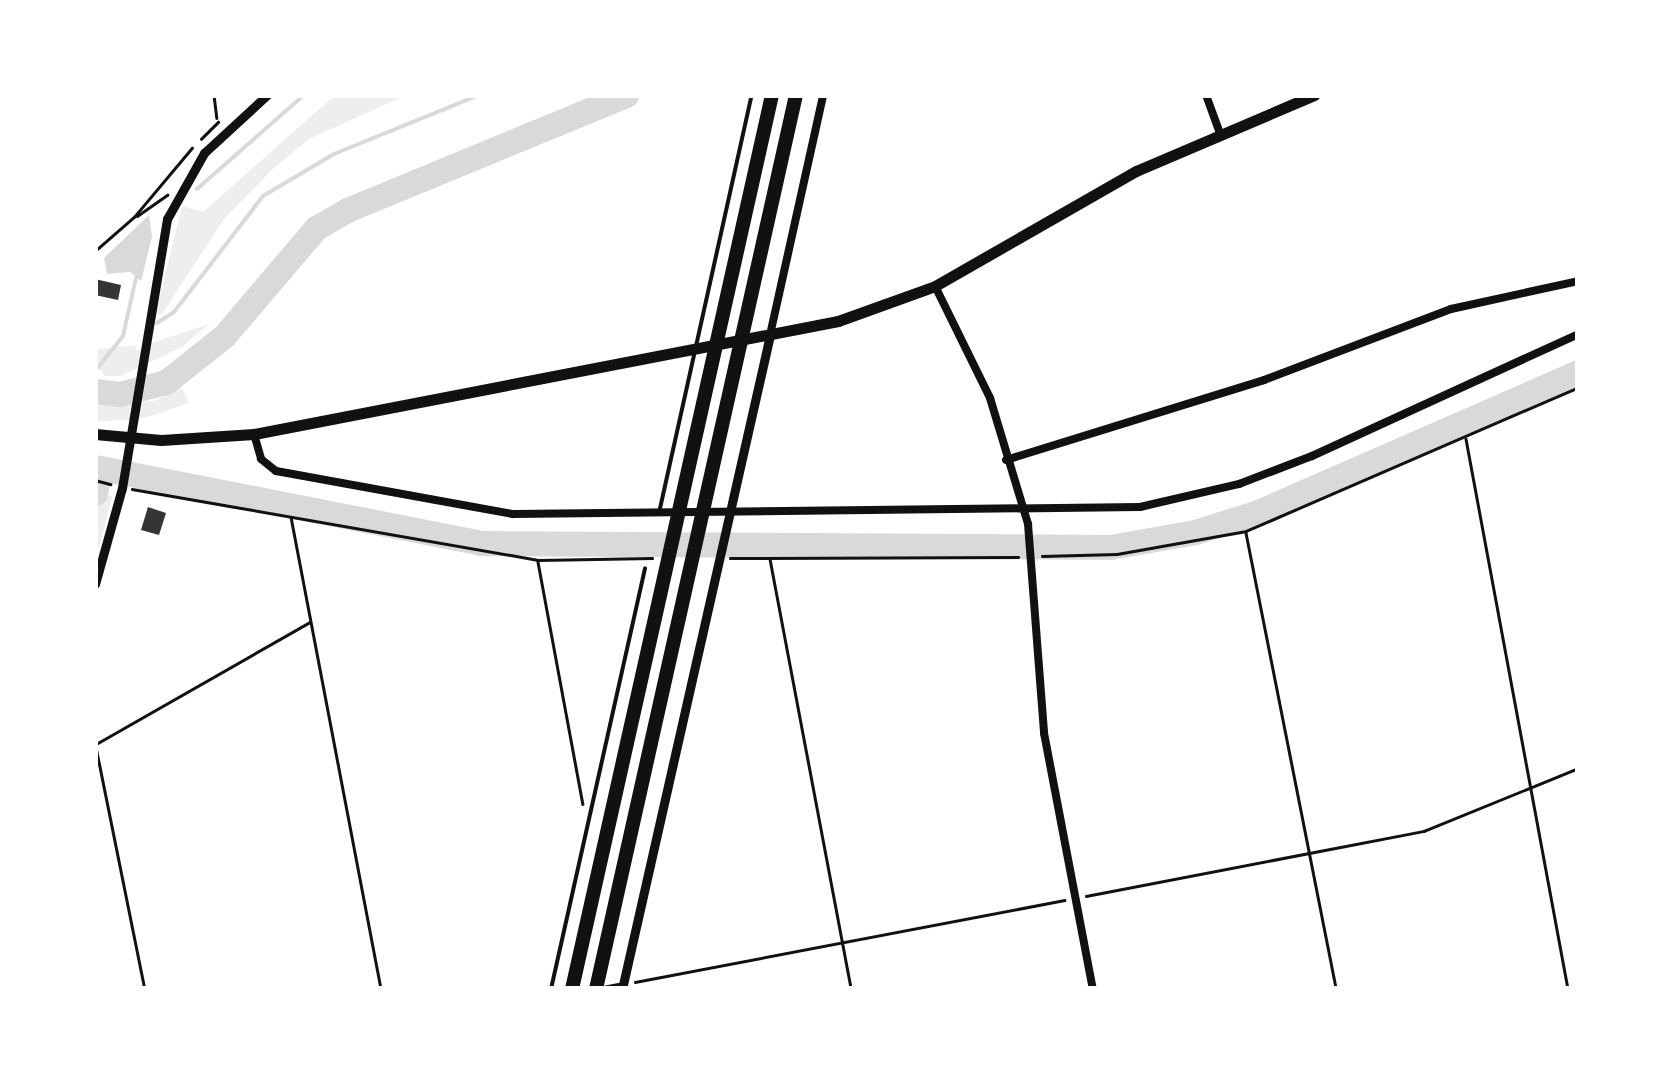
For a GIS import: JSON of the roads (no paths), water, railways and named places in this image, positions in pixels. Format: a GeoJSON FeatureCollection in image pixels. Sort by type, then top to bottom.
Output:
{"type":"FeatureCollection","features":[{"type":"Feature","properties":{"kind":"highway"},"geometry":{"type":"LineString","coordinates":[[572,989],[772,95]]}},
{"type":"Feature","properties":{"kind":"highway"},"geometry":{"type":"LineString","coordinates":[[598,989],[796,95]]}},
{"type":"Feature","properties":{"kind":"main road"},"geometry":{"type":"LineString","coordinates":[[95,434],[131,438],[254,434],[770,336],[872,311],[935,286],[1219,131],[1314,95]]}},
{"type":"Feature","properties":{"kind":"street"},"geometry":{"type":"LineString","coordinates":[[95,584],[127,462],[160,238],[178,192],[226,132],[267,95]]}},
{"type":"Feature","properties":{"kind":"street"},"geometry":{"type":"LineString","coordinates":[[623,987],[823,95]]}},
{"type":"Feature","properties":{"kind":"street"},"geometry":{"type":"LineString","coordinates":[[1206,95],[1219,131]]}},
{"type":"Feature","properties":{"kind":"street"},"geometry":{"type":"LineString","coordinates":[[1006,460],[1264,380],[1450,309],[1578,281]]}},
{"type":"Feature","properties":{"kind":"street"},"geometry":{"type":"LineString","coordinates":[[935,286],[990,398],[1028,524],[1044,733],[1092,989]]}},
{"type":"Feature","properties":{"kind":"street"},"geometry":{"type":"LineString","coordinates":[[254,434],[261,459],[276,470],[514,514],[1140,507],[1239,484],[1578,334]]}},
{"type":"Feature","properties":{"kind":"lane"},"geometry":{"type":"LineString","coordinates":[[659,513],[752,95]]}},
{"type":"Feature","properties":{"kind":"lane"},"geometry":{"type":"LineString","coordinates":[[551,989],[645,568]]}},
{"type":"Feature","properties":{"kind":"lane"},"geometry":{"type":"LineString","coordinates":[[589,825],[656,840]]}},
{"type":"Feature","properties":{"kind":"lane"},"geometry":{"type":"LineString","coordinates":[[598,989],[623,987]]}},
{"type":"Feature","properties":{"kind":"waterway"},"geometry":{"type":"LineString","coordinates":[[197,189],[304,95]]}},
{"type":"Feature","properties":{"kind":"waterway"},"geometry":{"type":"LineString","coordinates":[[157,323],[174,312],[263,196],[334,154],[479,95]]}},
{"type":"Feature","properties":{"kind":"waterway"},"geometry":{"type":"LineString","coordinates":[[95,391],[119,394],[166,382],[224,336],[316,228],[347,210],[626,95]]}},
{"type":"Feature","properties":{"kind":"waterway"},"geometry":{"type":"LineString","coordinates":[[95,371],[123,336],[136,278]]}},
{"type":"Feature","properties":{"kind":"waterway"},"geometry":{"type":"LineString","coordinates":[[95,467],[481,543],[1110,547],[1195,532],[1258,512],[1578,372]]}},
{"type":"Feature","properties":{"kind":"waterway"},"geometry":{"type":"LineString","coordinates":[[95,493],[100,468]]}}]}
